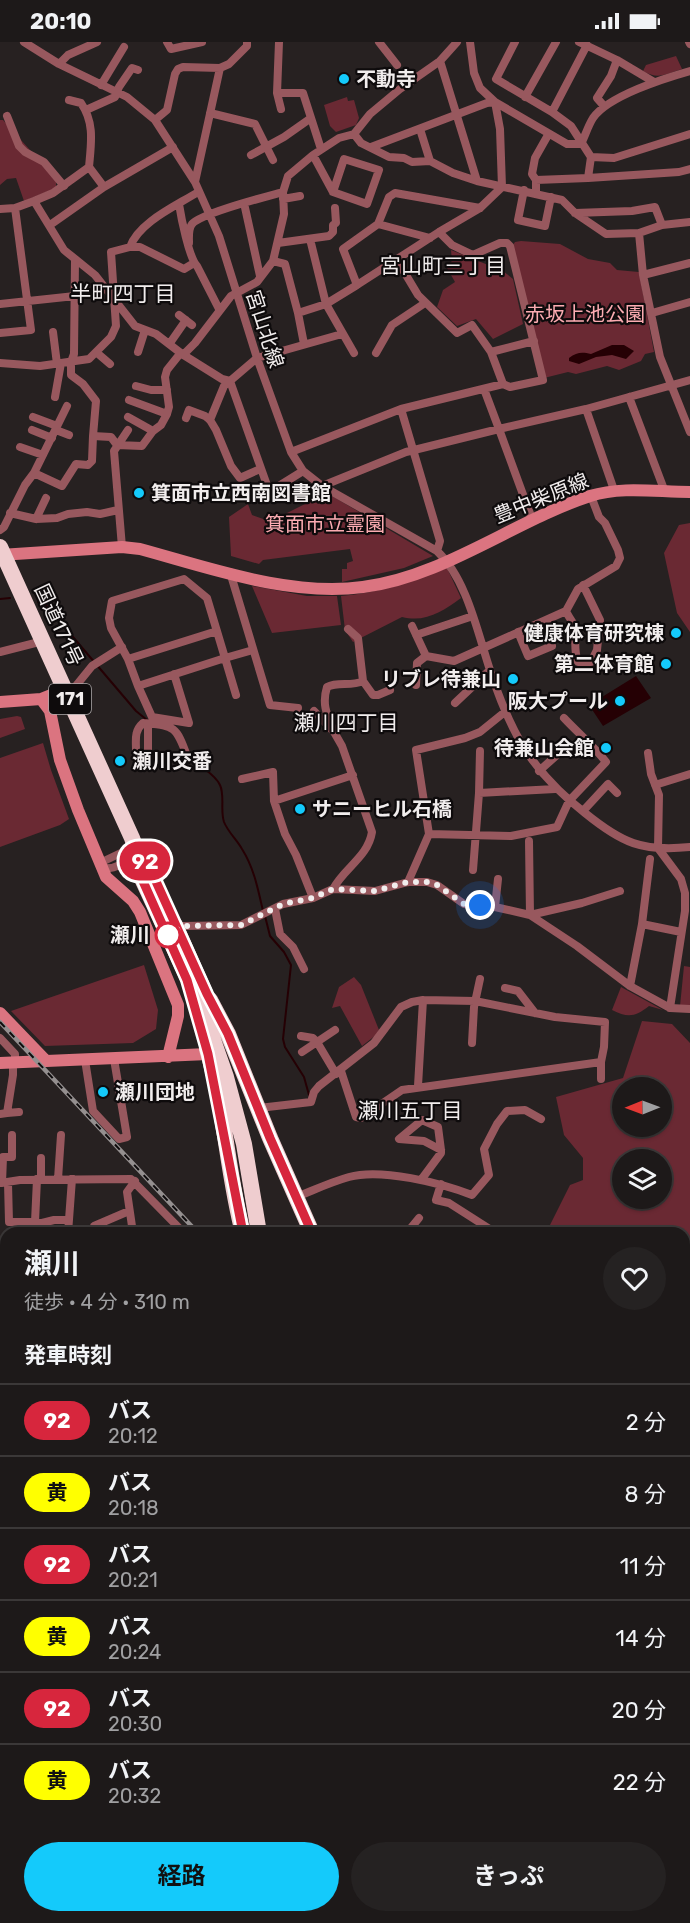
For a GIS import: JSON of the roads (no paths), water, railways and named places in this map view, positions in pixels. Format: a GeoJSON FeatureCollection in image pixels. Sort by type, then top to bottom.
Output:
{"type":"FeatureCollection","features":[{"type":"Feature","properties":{"kind":"highway","name":"国道171号"},"geometry":{"type":"LineString","coordinates":[[1,552],[66,689],[137,852],[149,866],[207,994],[237,1080],[250,1128],[259,1227]]}},
{"type":"Feature","properties":{"kind":"highway","name":"国道171号"},"geometry":{"type":"LineString","coordinates":[[137,852],[138,870],[203,1011],[237,1112],[259,1227]]}},
{"type":"Feature","properties":{"kind":"highway"},"geometry":{"type":"LineString","coordinates":[[187,980],[258,1227]]}},
{"type":"Feature","properties":{"kind":"highway"},"geometry":{"type":"LineString","coordinates":[[207,994],[228,1034],[309,1227]]}},
{"type":"Feature","properties":{"kind":"street"},"geometry":{"type":"LineString","coordinates":[[24,42],[60,64],[127,98],[155,120],[195,182]]}},
{"type":"Feature","properties":{"kind":"street"},"geometry":{"type":"LineString","coordinates":[[60,64],[68,55],[97,42]]}},
{"type":"Feature","properties":{"kind":"street"},"geometry":{"type":"LineString","coordinates":[[167,42],[171,49],[202,42]]}},
{"type":"Feature","properties":{"kind":"street"},"geometry":{"type":"LineString","coordinates":[[155,120],[167,110],[178,69],[183,67],[220,68],[228,64],[247,46],[247,42]]}},
{"type":"Feature","properties":{"kind":"street"},"geometry":{"type":"LineString","coordinates":[[279,42],[277,93],[281,109]]}},
{"type":"Feature","properties":{"kind":"street"},"geometry":{"type":"LineString","coordinates":[[379,42],[397,65]]}},
{"type":"Feature","properties":{"kind":"street"},"geometry":{"type":"LineString","coordinates":[[117,445],[142,446],[153,431],[161,425],[169,407],[165,377],[167,370],[178,355],[195,343],[231,296],[257,282],[273,261],[284,213],[283,196],[288,176],[317,152],[339,138],[354,134],[370,114],[400,88],[440,61],[458,42]]}},
{"type":"Feature","properties":{"kind":"street"},"geometry":{"type":"LineString","coordinates":[[470,42],[474,73],[480,88],[495,102],[548,135],[567,144],[581,144]]}},
{"type":"Feature","properties":{"kind":"street"},"geometry":{"type":"LineString","coordinates":[[515,42],[495,79],[552,112],[571,126],[591,157],[588,178]]}},
{"type":"Feature","properties":{"kind":"street"},"geometry":{"type":"LineString","coordinates":[[525,97],[556,42]]}},
{"type":"Feature","properties":{"kind":"street"},"geometry":{"type":"LineString","coordinates":[[552,112],[583,43],[654,82]]}},
{"type":"Feature","properties":{"kind":"street"},"geometry":{"type":"LineString","coordinates":[[101,85],[124,47]]}},
{"type":"Feature","properties":{"kind":"street"},"geometry":{"type":"LineString","coordinates":[[604,106],[597,98],[611,76],[617,60]]}},
{"type":"Feature","properties":{"kind":"street"},"geometry":{"type":"LineString","coordinates":[[440,61],[477,181]]}},
{"type":"Feature","properties":{"kind":"street"},"geometry":{"type":"LineString","coordinates":[[86,110],[115,97],[118,87],[132,68],[138,70]]}},
{"type":"Feature","properties":{"kind":"street","name":"宮山北線"},"geometry":{"type":"LineString","coordinates":[[220,68],[195,182],[219,236],[257,358],[291,452],[303,471],[322,486],[437,551],[447,561],[473,616],[490,670],[524,750],[555,789],[624,840],[636,845],[658,848],[690,847]]}},
{"type":"Feature","properties":{"kind":"street"},"geometry":{"type":"LineString","coordinates":[[581,144],[593,118],[604,106],[654,82],[690,71]]}},
{"type":"Feature","properties":{"kind":"street"},"geometry":{"type":"LineString","coordinates":[[277,93],[303,93],[311,118],[317,152],[333,192],[367,204],[379,170],[344,159],[333,192]]}},
{"type":"Feature","properties":{"kind":"street"},"geometry":{"type":"LineString","coordinates":[[69,100],[81,103],[86,110],[93,134],[89,167],[104,187]]}},
{"type":"Feature","properties":{"kind":"street"},"geometry":{"type":"LineString","coordinates":[[371,147],[495,102]]}},
{"type":"Feature","properties":{"kind":"street"},"geometry":{"type":"LineString","coordinates":[[298,313],[326,304],[357,285],[480,208],[502,187],[500,129],[495,102]]}},
{"type":"Feature","properties":{"kind":"street"},"geometry":{"type":"LineString","coordinates":[[210,113],[255,124],[273,160]]}},
{"type":"Feature","properties":{"kind":"street"},"geometry":{"type":"LineString","coordinates":[[7,116],[19,146],[25,153],[44,162],[64,186]]}},
{"type":"Feature","properties":{"kind":"street"},"geometry":{"type":"LineString","coordinates":[[251,155],[284,137],[311,118]]}},
{"type":"Feature","properties":{"kind":"street"},"geometry":{"type":"LineString","coordinates":[[420,129],[430,161]]}},
{"type":"Feature","properties":{"kind":"street"},"geometry":{"type":"LineString","coordinates":[[354,134],[361,143],[389,158],[404,158],[412,162],[430,161],[453,173],[477,181],[562,200],[575,213],[606,234],[639,233],[662,225],[690,222]]}},
{"type":"Feature","properties":{"kind":"street"},"geometry":{"type":"LineString","coordinates":[[591,157],[614,158],[690,134]]}},
{"type":"Feature","properties":{"kind":"street"},"geometry":{"type":"LineString","coordinates":[[536,194],[536,180],[532,174],[535,158],[548,135]]}},
{"type":"Feature","properties":{"kind":"street"},"geometry":{"type":"LineString","coordinates":[[50,225],[104,187],[173,147]]}},
{"type":"Feature","properties":{"kind":"street"},"geometry":{"type":"LineString","coordinates":[[0,209],[15,208],[53,193],[89,167]]}},
{"type":"Feature","properties":{"kind":"street"},"geometry":{"type":"LineString","coordinates":[[536,180],[679,172],[690,169]]}},
{"type":"Feature","properties":{"kind":"street"},"geometry":{"type":"LineString","coordinates":[[524,190],[518,220],[545,225],[551,197]]}},
{"type":"Feature","properties":{"kind":"street"},"geometry":{"type":"LineString","coordinates":[[130,247],[133,237],[145,225],[198,192]]}},
{"type":"Feature","properties":{"kind":"street"},"geometry":{"type":"LineString","coordinates":[[357,285],[344,249],[378,224],[389,196],[395,193],[480,208]]}},
{"type":"Feature","properties":{"kind":"street"},"geometry":{"type":"LineString","coordinates":[[219,309],[194,263],[189,243],[189,228],[193,223],[244,204],[283,196],[300,196]]}},
{"type":"Feature","properties":{"kind":"street"},"geometry":{"type":"LineString","coordinates":[[34,201],[64,250],[95,275],[135,326],[156,334],[182,354],[222,379],[230,381]]}},
{"type":"Feature","properties":{"kind":"street"},"geometry":{"type":"LineString","coordinates":[[179,204],[186,239],[189,243]]}},
{"type":"Feature","properties":{"kind":"street"},"geometry":{"type":"LineString","coordinates":[[244,204],[260,276]]}},
{"type":"Feature","properties":{"kind":"street"},"geometry":{"type":"LineString","coordinates":[[575,213],[632,212],[655,207],[662,225]]}},
{"type":"Feature","properties":{"kind":"street"},"geometry":{"type":"LineString","coordinates":[[0,333],[31,330],[15,208]]}},
{"type":"Feature","properties":{"kind":"street"},"geometry":{"type":"LineString","coordinates":[[278,243],[328,236],[333,232],[333,225],[336,223],[335,208]]}},
{"type":"Feature","properties":{"kind":"street"},"geometry":{"type":"LineString","coordinates":[[378,224],[430,238]]}},
{"type":"Feature","properties":{"kind":"street"},"geometry":{"type":"LineString","coordinates":[[291,452],[401,409],[503,384],[510,387],[543,380],[510,246],[507,243],[500,243],[473,255],[452,245],[440,232]]}},
{"type":"Feature","properties":{"kind":"street"},"geometry":{"type":"LineString","coordinates":[[639,233],[644,275],[660,357],[689,426]]}},
{"type":"Feature","properties":{"kind":"street"},"geometry":{"type":"LineString","coordinates":[[310,239],[326,304],[354,352]]}},
{"type":"Feature","properties":{"kind":"street"},"geometry":{"type":"LineString","coordinates":[[0,363],[40,366],[89,359],[111,337],[116,326],[111,252],[140,247],[184,269],[194,263]]}},
{"type":"Feature","properties":{"kind":"street"},"geometry":{"type":"LineString","coordinates":[[34,473],[62,486],[76,464],[87,465],[92,461],[96,401],[83,384],[70,375],[74,354],[75,260]]}},
{"type":"Feature","properties":{"kind":"street"},"geometry":{"type":"LineString","coordinates":[[396,260],[425,303],[457,333],[472,325],[491,352],[503,384]]}},
{"type":"Feature","properties":{"kind":"street"},"geometry":{"type":"LineString","coordinates":[[273,261],[285,264],[304,344]]}},
{"type":"Feature","properties":{"kind":"street"},"geometry":{"type":"LineString","coordinates":[[644,275],[690,263]]}},
{"type":"Feature","properties":{"kind":"street"},"geometry":{"type":"LineString","coordinates":[[0,304],[75,296]]}},
{"type":"Feature","properties":{"kind":"street"},"geometry":{"type":"LineString","coordinates":[[652,313],[690,302]]}},
{"type":"Feature","properties":{"kind":"street"},"geometry":{"type":"LineString","coordinates":[[376,354],[392,325],[425,303]]}},
{"type":"Feature","properties":{"kind":"street"},"geometry":{"type":"LineString","coordinates":[[170,343],[186,320]]}},
{"type":"Feature","properties":{"kind":"street"},"geometry":{"type":"LineString","coordinates":[[138,351],[145,330]]}},
{"type":"Feature","properties":{"kind":"street"},"geometry":{"type":"LineString","coordinates":[[53,332],[59,363],[55,398]]}},
{"type":"Feature","properties":{"kind":"street"},"geometry":{"type":"LineString","coordinates":[[210,420],[224,386],[257,358],[342,334]]}},
{"type":"Feature","properties":{"kind":"street"},"geometry":{"type":"LineString","coordinates":[[491,352],[534,341]]}},
{"type":"Feature","properties":{"kind":"street"},"geometry":{"type":"LineString","coordinates":[[96,352],[110,364]]}},
{"type":"Feature","properties":{"kind":"street"},"geometry":{"type":"LineString","coordinates":[[322,486],[414,450],[586,409],[690,380]]}},
{"type":"Feature","properties":{"kind":"street"},"geometry":{"type":"LineString","coordinates":[[230,381],[268,488],[274,489],[303,471]]}},
{"type":"Feature","properties":{"kind":"street"},"geometry":{"type":"LineString","coordinates":[[136,386],[151,390],[167,390]]}},
{"type":"Feature","properties":{"kind":"street"},"geometry":{"type":"LineString","coordinates":[[484,390],[532,519]]}},
{"type":"Feature","properties":{"kind":"street"},"geometry":{"type":"LineString","coordinates":[[630,397],[664,492]]}},
{"type":"Feature","properties":{"kind":"street"},"geometry":{"type":"LineString","coordinates":[[129,400],[167,414]]}},
{"type":"Feature","properties":{"kind":"street"},"geometry":{"type":"LineString","coordinates":[[0,530],[4,527],[34,473],[67,406]]}},
{"type":"Feature","properties":{"kind":"street"},"geometry":{"type":"LineString","coordinates":[[401,409],[440,541],[437,551]]}},
{"type":"Feature","properties":{"kind":"street"},"geometry":{"type":"LineString","coordinates":[[586,409],[614,490]]}},
{"type":"Feature","properties":{"kind":"street"},"geometry":{"type":"LineString","coordinates":[[186,418],[189,410],[210,420],[231,466],[240,478],[260,469]]}},
{"type":"Feature","properties":{"kind":"street"},"geometry":{"type":"LineString","coordinates":[[33,417],[55,431]]}},
{"type":"Feature","properties":{"kind":"street"},"geometry":{"type":"LineString","coordinates":[[128,417],[153,431]]}},
{"type":"Feature","properties":{"kind":"street"},"geometry":{"type":"LineString","coordinates":[[32,430],[55,431],[69,435]]}},
{"type":"Feature","properties":{"kind":"street"},"geometry":{"type":"LineString","coordinates":[[122,547],[114,451],[128,430]]}},
{"type":"Feature","properties":{"kind":"street"},"geometry":{"type":"LineString","coordinates":[[93,436],[111,437],[117,445]]}},
{"type":"Feature","properties":{"kind":"street"},"geometry":{"type":"LineString","coordinates":[[20,447],[43,455]]}},
{"type":"Feature","properties":{"kind":"street","name":"豊中柴原線"},"geometry":{"type":"LineString","coordinates":[[1,552],[122,547],[140,549],[268,583],[318,590],[363,587],[401,579],[447,561],[532,519],[591,496],[614,490],[690,492]]}},
{"type":"Feature","properties":{"kind":"street"},"geometry":{"type":"LineString","coordinates":[[416,685],[417,663],[426,656],[454,661],[566,611],[583,585],[616,566],[620,558],[618,550],[605,523],[599,517],[591,496]]}},
{"type":"Feature","properties":{"kind":"street"},"geometry":{"type":"LineString","coordinates":[[36,519],[46,498]]}},
{"type":"Feature","properties":{"kind":"street"},"geometry":{"type":"LineString","coordinates":[[10,513],[36,519],[57,518],[87,512],[100,514],[118,510]]}},
{"type":"Feature","properties":{"kind":"street"},"geometry":{"type":"LineString","coordinates":[[230,572],[270,705],[298,708]]}},
{"type":"Feature","properties":{"kind":"street"},"geometry":{"type":"LineString","coordinates":[[148,752],[151,721],[128,659],[111,628],[109,618],[112,601],[184,579],[207,598],[236,695]]}},
{"type":"Feature","properties":{"kind":"street"},"geometry":{"type":"LineString","coordinates":[[566,611],[574,625],[576,644],[574,654],[578,662],[591,662],[597,650],[600,620],[583,585]]}},
{"type":"Feature","properties":{"kind":"street"},"geometry":{"type":"LineString","coordinates":[[416,635],[473,616]]}},
{"type":"Feature","properties":{"kind":"street"},"geometry":{"type":"LineString","coordinates":[[518,632],[528,656],[552,646],[544,621]]}},
{"type":"Feature","properties":{"kind":"street"},"geometry":{"type":"LineString","coordinates":[[412,626],[426,656]]}},
{"type":"Feature","properties":{"kind":"street"},"geometry":{"type":"LineString","coordinates":[[348,629],[358,638],[363,681],[373,695],[390,690]]}},
{"type":"Feature","properties":{"kind":"street"},"geometry":{"type":"LineString","coordinates":[[128,659],[217,631]]}},
{"type":"Feature","properties":{"kind":"street"},"geometry":{"type":"LineString","coordinates":[[0,652],[44,641]]}},
{"type":"Feature","properties":{"kind":"street"},"geometry":{"type":"LineString","coordinates":[[0,702],[41,699],[75,687],[95,663],[122,647]]}},
{"type":"Feature","properties":{"kind":"street"},"geometry":{"type":"LineString","coordinates":[[138,686],[253,650]]}},
{"type":"Feature","properties":{"kind":"street"},"geometry":{"type":"LineString","coordinates":[[455,703],[490,670]]}},
{"type":"Feature","properties":{"kind":"street"},"geometry":{"type":"LineString","coordinates":[[136,751],[137,728],[142,723],[151,721],[189,723],[174,674]]}},
{"type":"Feature","properties":{"kind":"street"},"geometry":{"type":"LineString","coordinates":[[177,929],[183,926],[241,925],[283,904],[313,898],[333,889],[365,851],[372,832],[342,746],[325,711],[323,699],[327,687],[332,684],[356,685],[363,681]]}},
{"type":"Feature","properties":{"kind":"street"},"geometry":{"type":"LineString","coordinates":[[41,699],[50,711],[60,760],[106,877],[133,901],[140,912],[178,1005],[178,1016],[168,1057]]}},
{"type":"Feature","properties":{"kind":"street"},"geometry":{"type":"LineString","coordinates":[[314,711],[334,732]]}},
{"type":"Feature","properties":{"kind":"street"},"geometry":{"type":"LineString","coordinates":[[408,882],[429,834],[416,750],[480,735],[506,711]]}},
{"type":"Feature","properties":{"kind":"street"},"geometry":{"type":"LineString","coordinates":[[429,834],[511,836],[557,827],[569,801],[606,762],[564,718]]}},
{"type":"Feature","properties":{"kind":"street"},"geometry":{"type":"LineString","coordinates":[[151,721],[175,730],[180,737],[186,756]]}},
{"type":"Feature","properties":{"kind":"street"},"geometry":{"type":"LineString","coordinates":[[473,870],[480,751]]}},
{"type":"Feature","properties":{"kind":"street"},"geometry":{"type":"LineString","coordinates":[[648,753],[659,795],[660,843],[658,848],[681,879],[685,893],[685,911],[670,1008]]}},
{"type":"Feature","properties":{"kind":"street"},"geometry":{"type":"LineString","coordinates":[[539,771],[557,755]]}},
{"type":"Feature","properties":{"kind":"street"},"geometry":{"type":"LineString","coordinates":[[242,779],[273,772],[274,801],[285,834],[313,898]]}},
{"type":"Feature","properties":{"kind":"street"},"geometry":{"type":"LineString","coordinates":[[655,785],[690,774]]}},
{"type":"Feature","properties":{"kind":"street"},"geometry":{"type":"LineString","coordinates":[[274,801],[353,776]]}},
{"type":"Feature","properties":{"kind":"street"},"geometry":{"type":"LineString","coordinates":[[583,811],[608,784],[617,793]]}},
{"type":"Feature","properties":{"kind":"street"},"geometry":{"type":"LineString","coordinates":[[479,793],[555,789]]}},
{"type":"Feature","properties":{"kind":"street"},"geometry":{"type":"LineString","coordinates":[[530,841],[530,915]]}},
{"type":"Feature","properties":{"kind":"street"},"geometry":{"type":"LineString","coordinates":[[102,868],[104,861],[125,851],[137,852]]}},
{"type":"Feature","properties":{"kind":"street"},"geometry":{"type":"LineString","coordinates":[[630,986],[642,924],[650,859]]}},
{"type":"Feature","properties":{"kind":"street"},"geometry":{"type":"LineString","coordinates":[[495,907],[498,879]]}},
{"type":"Feature","properties":{"kind":"street"},"geometry":{"type":"LineString","coordinates":[[333,889],[375,891],[408,882],[427,882],[437,885],[464,904],[495,907],[530,915],[578,946],[630,986],[670,1008],[690,1009]]}},
{"type":"Feature","properties":{"kind":"street"},"geometry":{"type":"LineString","coordinates":[[530,915],[582,903],[620,891]]}},
{"type":"Feature","properties":{"kind":"street"},"geometry":{"type":"LineString","coordinates":[[268,912],[280,934],[293,947],[304,969]]}},
{"type":"Feature","properties":{"kind":"street"},"geometry":{"type":"LineString","coordinates":[[642,924],[681,932]]}},
{"type":"Feature","properties":{"kind":"street"},"geometry":{"type":"LineString","coordinates":[[472,1043],[475,1001],[480,979]]}},
{"type":"Feature","properties":{"kind":"street"},"geometry":{"type":"LineString","coordinates":[[505,988],[518,991],[535,1013]]}},
{"type":"Feature","properties":{"kind":"street"},"geometry":{"type":"LineString","coordinates":[[418,1086],[423,1000]]}},
{"type":"Feature","properties":{"kind":"street"},"geometry":{"type":"LineString","coordinates":[[259,1108],[311,1102],[319,1086],[374,1043],[401,1007],[423,1000],[475,1001],[555,1017],[605,1022],[601,1079]]}},
{"type":"Feature","properties":{"kind":"street"},"geometry":{"type":"LineString","coordinates":[[0,1013],[46,1061]]}},
{"type":"Feature","properties":{"kind":"street"},"geometry":{"type":"LineString","coordinates":[[302,1052],[335,1030]]}},
{"type":"Feature","properties":{"kind":"street"},"geometry":{"type":"LineString","coordinates":[[301,1036],[313,1038],[317,1042],[338,1072],[356,1117],[361,1118],[402,1090],[418,1086],[601,1062]]}},
{"type":"Feature","properties":{"kind":"street"},"geometry":{"type":"LineString","coordinates":[[0,1038],[15,1054],[13,1076],[3,1113],[20,1112]]}},
{"type":"Feature","properties":{"kind":"street"},"geometry":{"type":"LineString","coordinates":[[0,1063],[208,1054]]}},
{"type":"Feature","properties":{"kind":"street"},"geometry":{"type":"LineString","coordinates":[[85,1060],[93,1111],[119,1139],[127,1137],[114,1059]]}},
{"type":"Feature","properties":{"kind":"street"},"geometry":{"type":"LineString","coordinates":[[296,1197],[351,1176],[404,1177],[441,1184],[472,1195],[489,1175],[484,1149],[497,1124],[507,1111],[525,1110],[541,1119]]}},
{"type":"Feature","properties":{"kind":"street"},"geometry":{"type":"LineString","coordinates":[[421,1180],[441,1150],[438,1127],[422,1120],[399,1139],[424,1141],[441,1150]]}},
{"type":"Feature","properties":{"kind":"street"},"geometry":{"type":"LineString","coordinates":[[12,1135],[12,1157],[3,1157],[6,1222],[39,1223],[69,1220]]}},
{"type":"Feature","properties":{"kind":"street"},"geometry":{"type":"LineString","coordinates":[[58,1179],[61,1135]]}},
{"type":"Feature","properties":{"kind":"street"},"geometry":{"type":"LineString","coordinates":[[40,1227],[41,1158]]}},
{"type":"Feature","properties":{"kind":"street"},"geometry":{"type":"LineString","coordinates":[[4,1183],[39,1179],[131,1179],[178,1227]]}},
{"type":"Feature","properties":{"kind":"street"},"geometry":{"type":"LineString","coordinates":[[68,1227],[72,1179]]}},
{"type":"Feature","properties":{"kind":"street"},"geometry":{"type":"LineString","coordinates":[[132,1227],[127,1192],[135,1181]]}},
{"type":"Feature","properties":{"kind":"street"},"geometry":{"type":"LineString","coordinates":[[441,1184],[436,1200],[448,1203],[486,1227]]}},
{"type":"Feature","properties":{"kind":"street"},"geometry":{"type":"LineString","coordinates":[[94,1227],[129,1211]]}},
{"type":"Feature","properties":{"kind":"street"},"geometry":{"type":"LineString","coordinates":[[412,1227],[419,1218]]}},
{"type":"Feature","properties":{"kind":"waterway"},"geometry":{"type":"LineString","coordinates":[[0,599],[10,598]]}},
{"type":"Feature","properties":{"kind":"waterway"},"geometry":{"type":"LineString","coordinates":[[38,602],[44,603],[136,711],[147,720]]}},
{"type":"Feature","properties":{"kind":"waterway"},"geometry":{"type":"LineString","coordinates":[[191,756],[220,785],[224,822],[250,864],[263,911]]}},
{"type":"Feature","properties":{"kind":"waterway"},"geometry":{"type":"LineString","coordinates":[[265,916],[270,936],[284,952],[291,965],[283,1039],[285,1047],[304,1077],[309,1095]]}},
{"type":"Feature","properties":{"kind":"railway"},"geometry":{"type":"LineString","coordinates":[[0,1022],[192,1227]]}},
{"type":"Feature","properties":{"kind":"place","name":"不動寺"},"geometry":{"type":"Point","coordinates":[344,79]}},
{"type":"Feature","properties":{"kind":"place","name":"箕面市立西南図書館"},"geometry":{"type":"Point","coordinates":[139,493]}},
{"type":"Feature","properties":{"kind":"place","name":"健康体育研究棟"},"geometry":{"type":"Point","coordinates":[676,633]}},
{"type":"Feature","properties":{"kind":"place","name":"第二体育館"},"geometry":{"type":"Point","coordinates":[666,664]}},
{"type":"Feature","properties":{"kind":"place","name":"リブレ待兼山"},"geometry":{"type":"Point","coordinates":[513,679]}},
{"type":"Feature","properties":{"kind":"place","name":"阪大プール"},"geometry":{"type":"Point","coordinates":[620,701]}},
{"type":"Feature","properties":{"kind":"place","name":"待兼山会館"},"geometry":{"type":"Point","coordinates":[606,748]}},
{"type":"Feature","properties":{"kind":"place","name":"瀬川交番"},"geometry":{"type":"Point","coordinates":[120,761]}},
{"type":"Feature","properties":{"kind":"place","name":"サニーヒル石橋"},"geometry":{"type":"Point","coordinates":[300,809]}},
{"type":"Feature","properties":{"kind":"place","name":"瀬川"},"geometry":{"type":"Point","coordinates":[168,935]}},
{"type":"Feature","properties":{"kind":"place","name":"瀬川団地"},"geometry":{"type":"Point","coordinates":[103,1092]}},
{"type":"Feature","properties":{"kind":"district","name":"宮山町三丁目"},"geometry":{"type":"Point","coordinates":[443,266]}},
{"type":"Feature","properties":{"kind":"district","name":"半町四丁目"},"geometry":{"type":"Point","coordinates":[123,294]}},
{"type":"Feature","properties":{"kind":"district","name":"瀬川四丁目"},"geometry":{"type":"Point","coordinates":[346,723]}},
{"type":"Feature","properties":{"kind":"district","name":"瀬川五丁目"},"geometry":{"type":"Point","coordinates":[410,1111]}},
{"type":"Feature","properties":{"kind":"park label","name":"赤坂上池公園"},"geometry":{"type":"Point","coordinates":[585,314]}},
{"type":"Feature","properties":{"kind":"park label","name":"箕面市立霊園"},"geometry":{"type":"Point","coordinates":[325,524]}}]}
